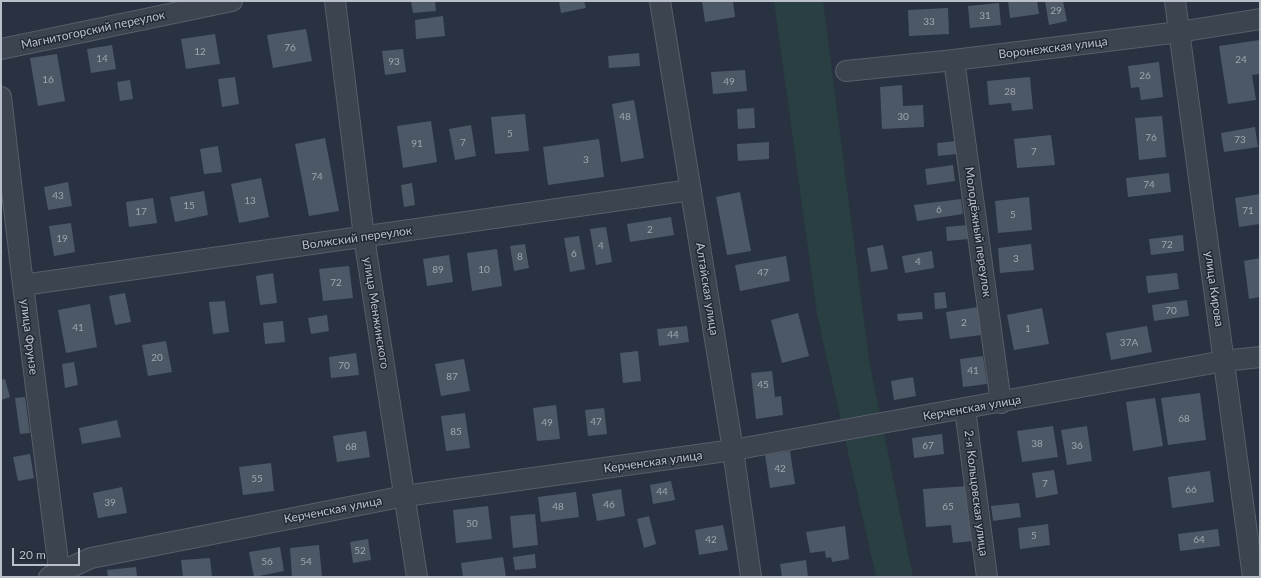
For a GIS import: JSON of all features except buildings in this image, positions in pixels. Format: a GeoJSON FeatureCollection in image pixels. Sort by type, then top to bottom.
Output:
{"type":"FeatureCollection","features":[{"type":"Feature","properties":{"kind":"street","name":"Магнитогорский переулок"},"geometry":{"type":"LineString","coordinates":[[1,49],[232,1]]}},
{"type":"Feature","properties":{"kind":"street","name":"улица Менжинского"},"geometry":{"type":"LineString","coordinates":[[335,1],[364,237],[417,577]]}},
{"type":"Feature","properties":{"kind":"street","name":"Алтайская улица"},"geometry":{"type":"LineString","coordinates":[[660,1],[733,450],[751,577]]}},
{"type":"Feature","properties":{"kind":"street","name":"улица Кирова"},"geometry":{"type":"LineString","coordinates":[[1175,1],[1253,577]]}},
{"type":"Feature","properties":{"kind":"street","name":"Воронежская улица"},"geometry":{"type":"LineString","coordinates":[[846,71],[954,60],[1179,32],[1260,19]]}},
{"type":"Feature","properties":{"kind":"street","name":"Молодёжный переулок"},"geometry":{"type":"LineString","coordinates":[[954,60],[1001,403]]}},
{"type":"Feature","properties":{"kind":"street","name":"улица Фрунзе"},"geometry":{"type":"LineString","coordinates":[[1,97],[56,575]]}},
{"type":"Feature","properties":{"kind":"street","name":"Волжский переулок"},"geometry":{"type":"LineString","coordinates":[[23,285],[690,190]]}},
{"type":"Feature","properties":{"kind":"street","name":"Керченская улица"},"geometry":{"type":"LineString","coordinates":[[56,575],[91,558],[405,496],[733,450],[1001,403],[1224,361],[1260,357]]}},
{"type":"Feature","properties":{"kind":"street","name":"2-я Кольцовская улица"},"geometry":{"type":"LineString","coordinates":[[965,409],[987,577]]}},
{"type":"Feature","properties":{"kind":"green space"},"geometry":{"type":"Polygon","coordinates":[[[774,1],[823,1],[869,360],[913,577],[876,577],[817,314],[774,1]]]}}]}
